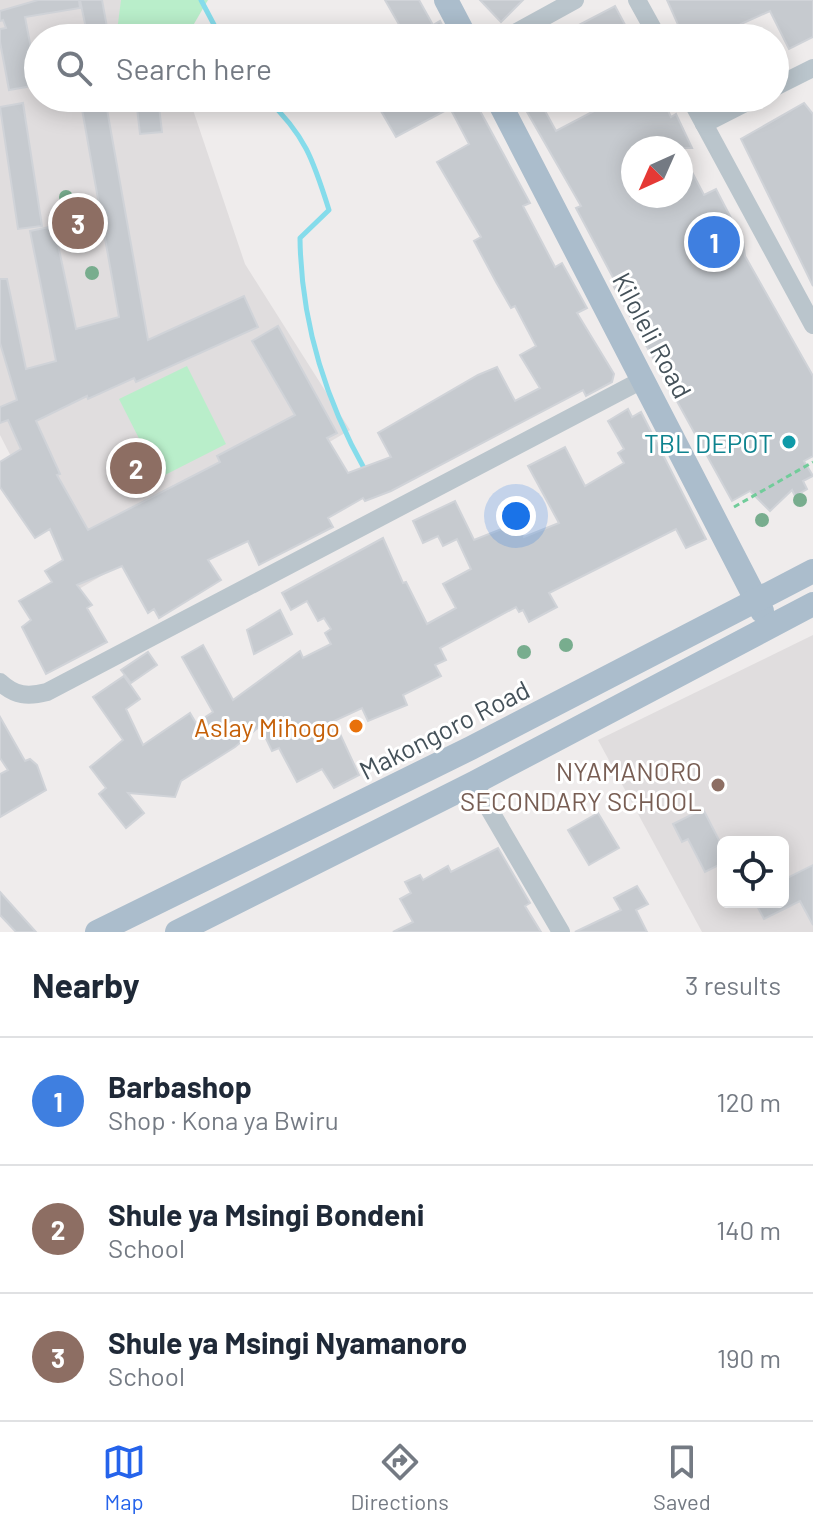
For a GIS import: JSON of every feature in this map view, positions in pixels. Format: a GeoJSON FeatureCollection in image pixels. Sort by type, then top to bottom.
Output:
{"type":"FeatureCollection","features":[{"type":"Feature","properties":{"kind":"main road"},"geometry":{"type":"LineString","coordinates":[[446,0],[459,24]]}},
{"type":"Feature","properties":{"kind":"main road","name":"Kiloleli Road"},"geometry":{"type":"LineString","coordinates":[[504,112],[716,517],[770,627]]}},
{"type":"Feature","properties":{"kind":"main road","name":"Makongoro Road"},"geometry":{"type":"LineString","coordinates":[[97,932],[471,748],[813,571]]}},
{"type":"Feature","properties":{"kind":"main road"},"geometry":{"type":"LineString","coordinates":[[177,932],[474,783],[813,604]]}},
{"type":"Feature","properties":{"kind":"street"},"geometry":{"type":"LineString","coordinates":[[531,24],[575,0]]}},
{"type":"Feature","properties":{"kind":"street"},"geometry":{"type":"LineString","coordinates":[[637,0],[650,24]]}},
{"type":"Feature","properties":{"kind":"street"},"geometry":{"type":"LineString","coordinates":[[789,80],[813,68]]}},
{"type":"Feature","properties":{"kind":"street"},"geometry":{"type":"LineString","coordinates":[[698,112],[805,292],[813,325]]}},
{"type":"Feature","properties":{"kind":"street"},"geometry":{"type":"LineString","coordinates":[[704,124],[728,112]]}},
{"type":"Feature","properties":{"kind":"street"},"geometry":{"type":"LineString","coordinates":[[0,682],[11,692],[28,696],[47,692],[644,379]]}},
{"type":"Feature","properties":{"kind":"street"},"geometry":{"type":"LineString","coordinates":[[474,783],[561,932]]}},
{"type":"Feature","properties":{"kind":"path"},"geometry":{"type":"LineString","coordinates":[[716,517],[813,462]]}},
{"type":"Feature","properties":{"kind":"shaded area"},"geometry":{"type":"Polygon","coordinates":[[[0,0],[156,0],[164,24],[24,24],[24,112],[194,112],[245,264],[350,430],[79,589],[0,435],[0,0]]]}},
{"type":"Feature","properties":{"kind":"shaded area","name":"NYAMANORO SECONDARY SCHOOL"},"geometry":{"type":"Polygon","coordinates":[[[813,635],[813,932],[702,932],[598,740],[813,635]]]}},
{"type":"Feature","properties":{"kind":"green space"},"geometry":{"type":"Polygon","coordinates":[[[121,0],[208,0],[194,24],[118,24],[121,0]]]}},
{"type":"Feature","properties":{"kind":"green space"},"geometry":{"type":"Polygon","coordinates":[[[187,366],[226,444],[159,478],[119,399],[187,366]]]}},
{"type":"Feature","properties":{"kind":"building"},"geometry":{"type":"Polygon","coordinates":[[[38,0],[79,0],[80,8],[25,17],[24,87],[9,90],[0,42],[0,29],[6,28],[3,20],[0,21],[0,11],[38,0]]]}},
{"type":"Feature","properties":{"kind":"building"},"geometry":{"type":"Polygon","coordinates":[[[80,0],[102,0],[106,24],[85,24],[80,0]]]}},
{"type":"Feature","properties":{"kind":"building"},"geometry":{"type":"Polygon","coordinates":[[[385,0],[419,0],[432,24],[399,24],[385,0]]]}},
{"type":"Feature","properties":{"kind":"building"},"geometry":{"type":"Polygon","coordinates":[[[480,0],[523,0],[501,22],[480,0]]]}},
{"type":"Feature","properties":{"kind":"building"},"geometry":{"type":"Polygon","coordinates":[[[667,0],[813,0],[813,37],[789,49],[789,24],[776,24],[770,11],[741,24],[678,24],[667,0]]]}},
{"type":"Feature","properties":{"kind":"building"},"geometry":{"type":"Polygon","coordinates":[[[615,6],[625,24],[581,24],[615,6]]]}},
{"type":"Feature","properties":{"kind":"building"},"geometry":{"type":"Polygon","coordinates":[[[23,103],[42,226],[18,229],[0,107],[23,103]]]}},
{"type":"Feature","properties":{"kind":"building"},"geometry":{"type":"Polygon","coordinates":[[[804,103],[813,114],[813,286],[741,139],[804,103]]]}},
{"type":"Feature","properties":{"kind":"building"},"geometry":{"type":"Polygon","coordinates":[[[82,112],[107,112],[148,340],[244,296],[258,327],[136,382],[134,378],[88,399],[87,396],[36,421],[60,474],[57,475],[88,530],[220,462],[217,456],[295,415],[252,341],[278,326],[337,433],[327,438],[348,473],[391,457],[378,433],[478,375],[497,367],[515,401],[540,388],[520,355],[536,346],[515,306],[511,308],[496,282],[474,241],[481,237],[437,162],[469,144],[452,112],[481,112],[530,203],[523,206],[555,267],[562,263],[587,308],[577,313],[614,374],[612,382],[586,396],[583,390],[391,491],[365,501],[363,498],[328,518],[333,527],[259,565],[248,541],[208,560],[221,580],[159,618],[154,609],[148,613],[122,566],[77,585],[92,605],[87,608],[107,642],[46,674],[22,627],[31,620],[19,601],[52,582],[45,571],[63,560],[50,529],[35,538],[0,487],[0,462],[21,449],[8,420],[0,423],[0,407],[17,400],[0,343],[0,279],[7,279],[26,369],[56,361],[30,231],[54,226],[76,329],[119,317],[82,112]]]}},
{"type":"Feature","properties":{"kind":"building"},"geometry":{"type":"Polygon","coordinates":[[[137,112],[160,112],[162,132],[140,134],[137,112]]]}},
{"type":"Feature","properties":{"kind":"building"},"geometry":{"type":"Polygon","coordinates":[[[382,112],[443,112],[396,137],[382,112]]]}},
{"type":"Feature","properties":{"kind":"building"},"geometry":{"type":"Polygon","coordinates":[[[527,112],[546,112],[556,131],[592,112],[669,112],[671,117],[676,114],[686,136],[621,136],[621,208],[693,208],[693,174],[704,195],[716,189],[743,241],[745,256],[813,376],[813,456],[804,461],[813,476],[803,481],[807,489],[795,496],[792,490],[770,511],[750,491],[732,501],[614,287],[617,285],[576,208],[581,206],[527,112]]]}},
{"type":"Feature","properties":{"kind":"building"},"geometry":{"type":"Polygon","coordinates":[[[628,409],[632,417],[641,412],[706,539],[686,548],[676,529],[549,593],[557,607],[529,622],[523,610],[519,612],[516,607],[440,648],[446,660],[435,665],[441,676],[403,695],[407,705],[368,721],[362,708],[334,721],[359,775],[334,788],[322,769],[297,782],[279,748],[272,751],[260,726],[235,747],[181,781],[175,797],[128,793],[144,813],[126,828],[99,794],[106,788],[90,767],[123,740],[93,697],[124,676],[140,699],[126,709],[143,745],[190,713],[196,723],[213,712],[182,657],[203,645],[233,700],[300,651],[303,658],[331,644],[325,633],[331,629],[324,618],[318,621],[307,601],[291,610],[282,593],[383,538],[403,583],[406,582],[427,624],[456,608],[443,584],[471,569],[457,539],[443,546],[438,536],[423,543],[413,521],[455,501],[474,540],[519,522],[524,537],[559,523],[528,466],[565,447],[585,486],[624,463],[618,453],[624,449],[608,421],[628,409]]]}},
{"type":"Feature","properties":{"kind":"building"},"geometry":{"type":"Polygon","coordinates":[[[280,610],[292,634],[254,654],[247,630],[280,610]]]}},
{"type":"Feature","properties":{"kind":"building"},"geometry":{"type":"Polygon","coordinates":[[[148,652],[157,665],[131,683],[121,670],[148,652]]]}},
{"type":"Feature","properties":{"kind":"building"},"geometry":{"type":"Polygon","coordinates":[[[0,717],[25,761],[30,759],[37,765],[46,790],[0,817],[0,774],[8,770],[0,758],[0,717]]]}},
{"type":"Feature","properties":{"kind":"building"},"geometry":{"type":"Polygon","coordinates":[[[703,809],[717,836],[717,866],[705,872],[688,839],[682,842],[673,824],[703,809]]]}},
{"type":"Feature","properties":{"kind":"building"},"geometry":{"type":"Polygon","coordinates":[[[598,813],[619,848],[589,865],[568,830],[598,813]]]}},
{"type":"Feature","properties":{"kind":"building"},"geometry":{"type":"Polygon","coordinates":[[[498,848],[530,903],[525,906],[541,932],[393,932],[413,922],[400,899],[411,893],[405,882],[420,875],[423,880],[448,866],[451,872],[498,848]]]}},
{"type":"Feature","properties":{"kind":"building"},"geometry":{"type":"Polygon","coordinates":[[[813,865],[813,925],[800,901],[789,906],[789,877],[813,865]]]}},
{"type":"Feature","properties":{"kind":"building"},"geometry":{"type":"Polygon","coordinates":[[[637,886],[648,904],[636,910],[647,932],[575,932],[621,910],[614,898],[637,886]]]}},
{"type":"Feature","properties":{"kind":"building"},"geometry":{"type":"Polygon","coordinates":[[[0,892],[36,932],[16,932],[0,915],[0,892]]]}},
{"type":"Feature","properties":{"kind":"building"},"geometry":{"type":"Polygon","coordinates":[[[758,908],[786,908],[764,919],[758,908]]]}},
{"type":"Feature","properties":{"kind":"waterway"},"geometry":{"type":"LineString","coordinates":[[201,0],[214,24]]}},
{"type":"Feature","properties":{"kind":"waterway"},"geometry":{"type":"LineString","coordinates":[[280,112],[306,149],[329,210],[300,238],[305,299],[310,329],[327,387],[365,470]]}},
{"type":"Feature","properties":{"kind":"place","name":"Shule ya Msingi Nyamanoro"},"geometry":{"type":"Point","coordinates":[78,223]}},
{"type":"Feature","properties":{"kind":"place","name":"Barbashop"},"geometry":{"type":"Point","coordinates":[714,242]}},
{"type":"Feature","properties":{"kind":"place","name":"TBL DEPOT"},"geometry":{"type":"Point","coordinates":[789,442]}},
{"type":"Feature","properties":{"kind":"place","name":"Shule ya Msingi Bondeni"},"geometry":{"type":"Point","coordinates":[136,468]}},
{"type":"Feature","properties":{"kind":"place","name":"Aslay Mihogo"},"geometry":{"type":"Point","coordinates":[356,726]}},
{"type":"Feature","properties":{"kind":"place","name":"NYAMANORO SECONDARY SCHOOL"},"geometry":{"type":"Point","coordinates":[718,785]}}]}
